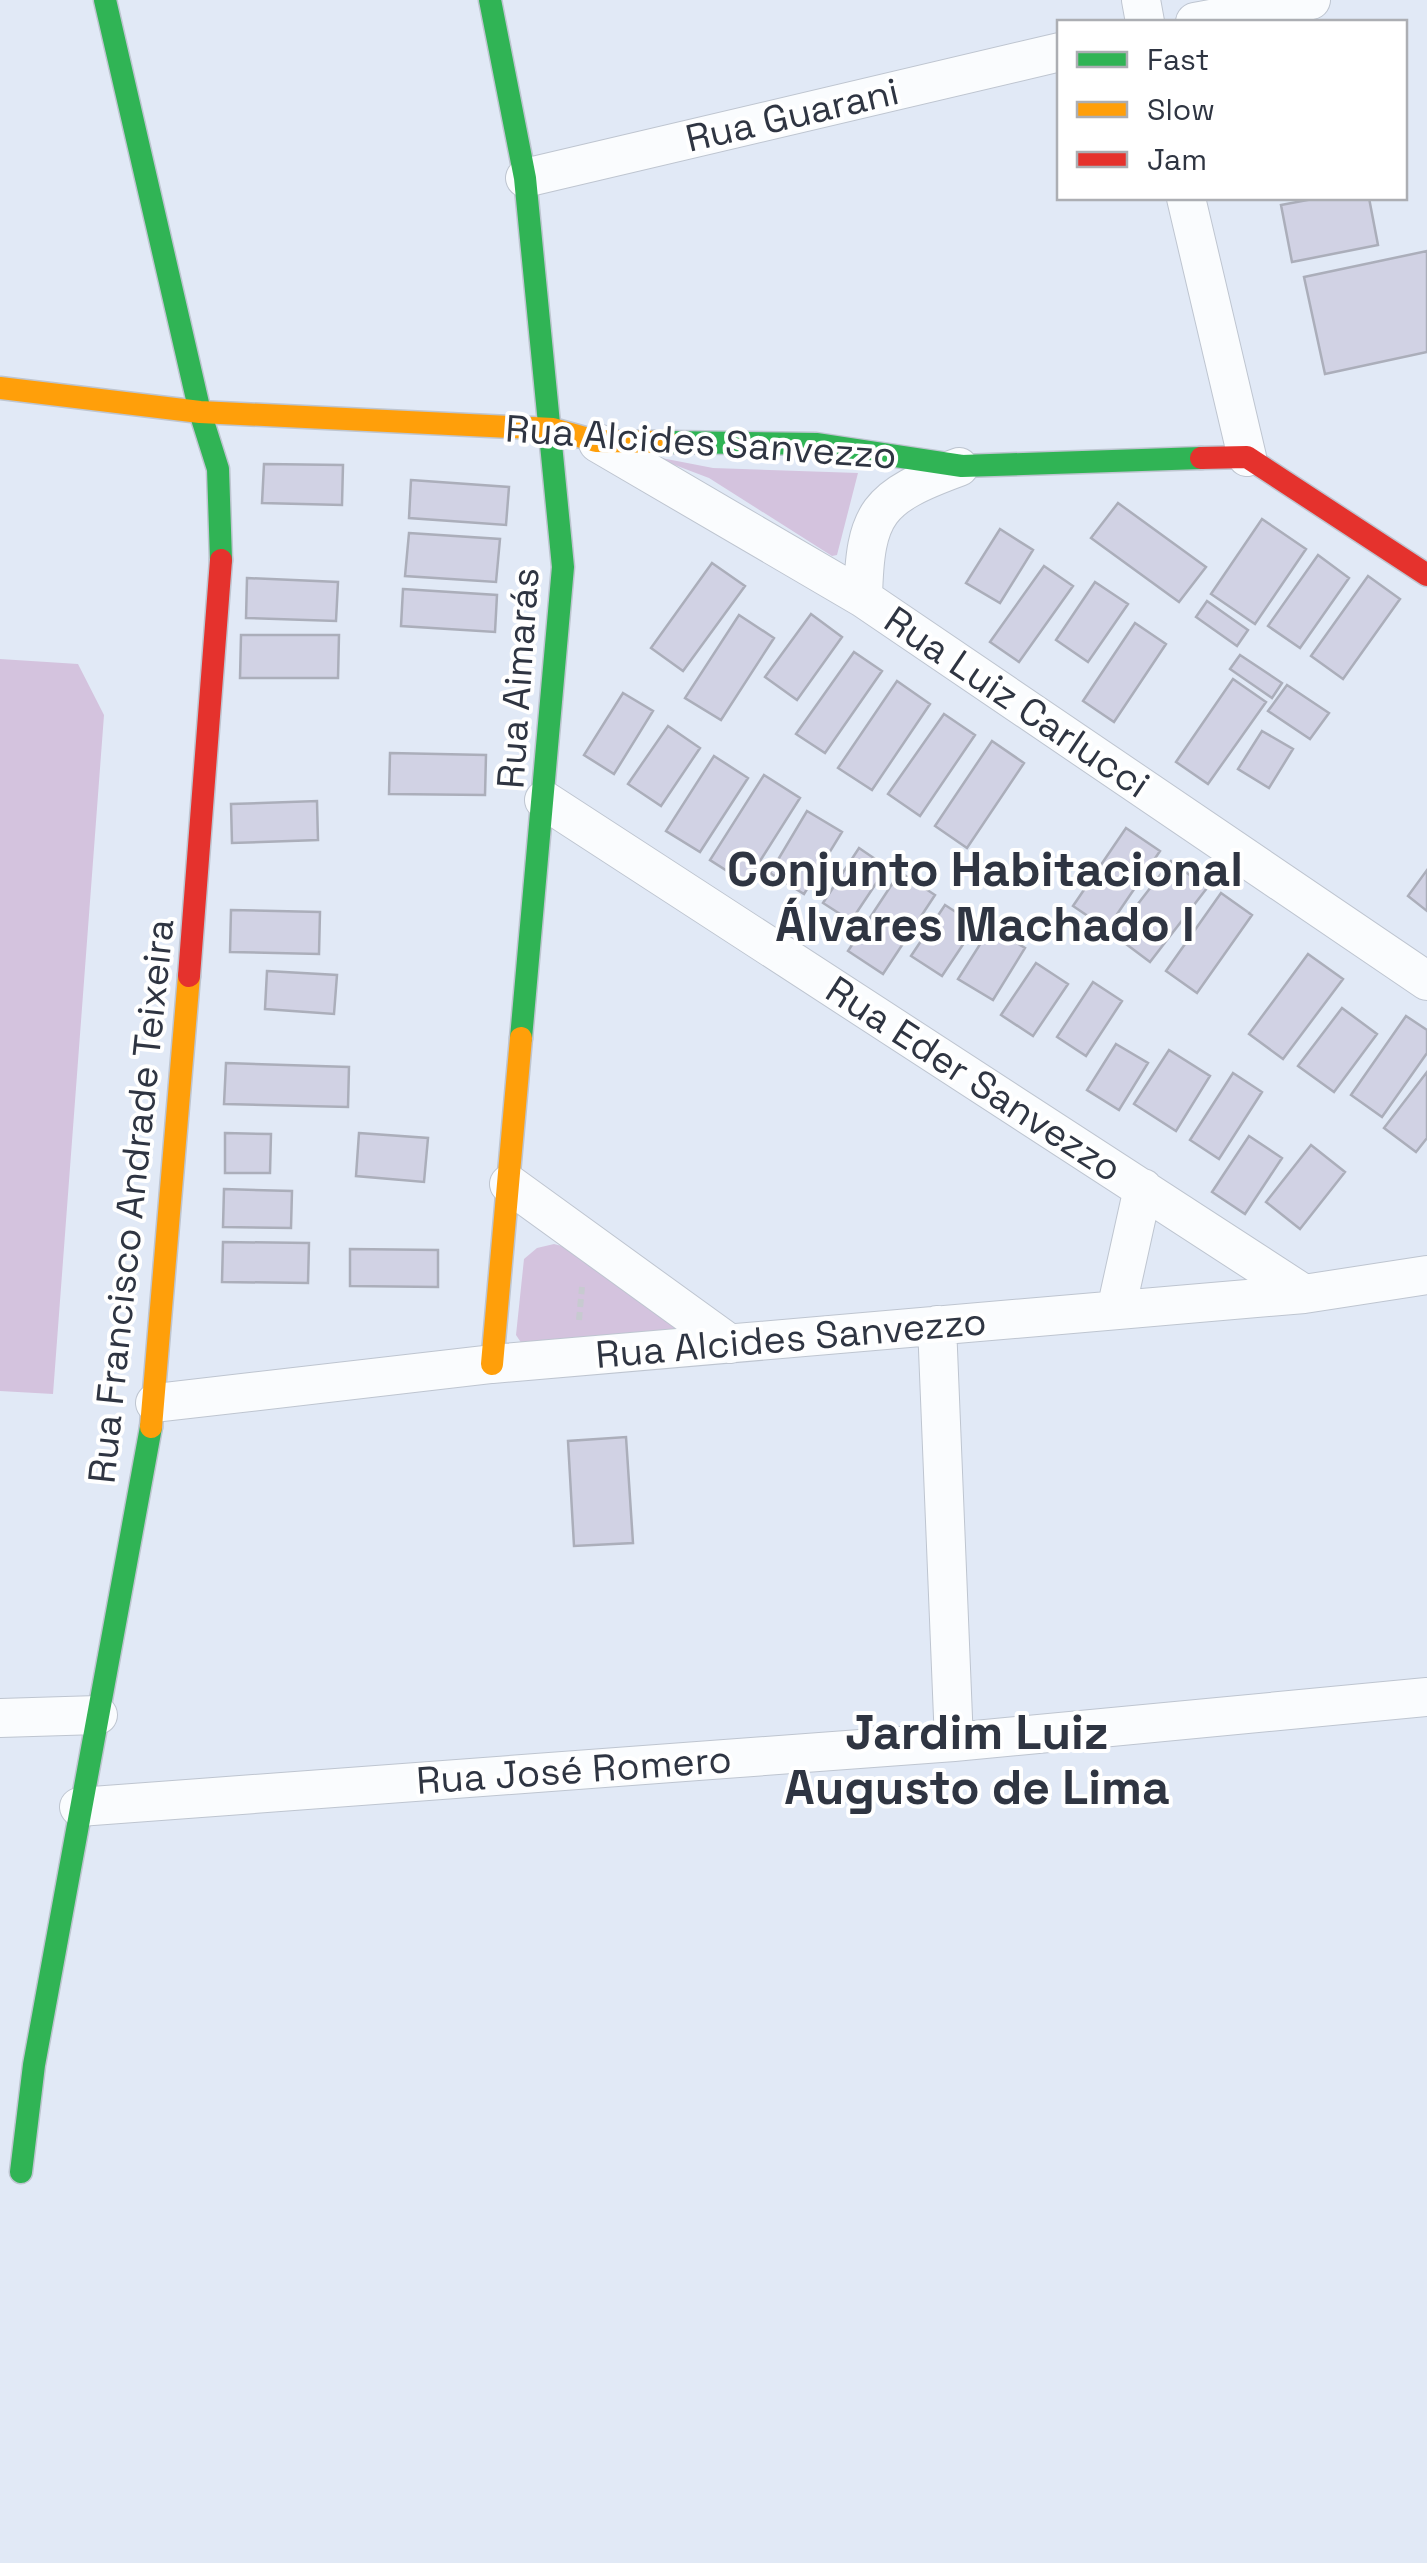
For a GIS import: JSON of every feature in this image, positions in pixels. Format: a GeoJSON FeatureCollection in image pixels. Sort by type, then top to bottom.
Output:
{"type":"FeatureCollection","features":[{"type":"Feature","properties":{"kind":"street","name":"Rua Francisco Andrade Teixeira"},"geometry":{"type":"LineString","coordinates":[[21,2172],[17,2065],[80,1806],[154,1404],[222,574],[218,468],[200,412],[105,0]]}},
{"type":"Feature","properties":{"kind":"street","name":"Rua Aimarás"},"geometry":{"type":"LineString","coordinates":[[490,0],[525,178],[553,429],[563,567],[492,1364]]}},
{"type":"Feature","properties":{"kind":"street"},"geometry":{"type":"LineString","coordinates":[[1205,20],[1311,0]]}},
{"type":"Feature","properties":{"kind":"street","name":"Rua Guarani"},"geometry":{"type":"LineString","coordinates":[[525,178],[1057,53]]}},
{"type":"Feature","properties":{"kind":"street"},"geometry":{"type":"LineString","coordinates":[[1186,200],[1247,457],[1427,575]]}},
{"type":"Feature","properties":{"kind":"street","name":"Rua Alcides Sanvezzo"},"geometry":{"type":"LineString","coordinates":[[0,388],[200,412],[553,429],[596,442],[816,444],[962,466],[1247,457]]}},
{"type":"Feature","properties":{"kind":"street","name":"Rua Luiz Carlucci"},"geometry":{"type":"LineString","coordinates":[[596,442],[863,598],[1427,981]]}},
{"type":"Feature","properties":{"kind":"street"},"geometry":{"type":"LineString","coordinates":[[863,598],[864,545],[872,522],[914,484],[962,466]]}},
{"type":"Feature","properties":{"kind":"street","name":"Rua Eder Sanvezzo"},"geometry":{"type":"LineString","coordinates":[[544,800],[1304,1294]]}},
{"type":"Feature","properties":{"kind":"street"},"geometry":{"type":"LineString","coordinates":[[509,1184],[730,1344]]}},
{"type":"Feature","properties":{"kind":"street"},"geometry":{"type":"LineString","coordinates":[[1116,1310],[1143,1188]]}},
{"type":"Feature","properties":{"kind":"street","name":"Rua Alcides Sanvezzo"},"geometry":{"type":"LineString","coordinates":[[154,1404],[492,1364],[1304,1294],[1427,1275]]}},
{"type":"Feature","properties":{"kind":"street"},"geometry":{"type":"LineString","coordinates":[[937,1325],[954,1742]]}},
{"type":"Feature","properties":{"kind":"street","name":"Rua José Romero"},"geometry":{"type":"LineString","coordinates":[[80,1806],[954,1742],[1427,1698]]}},
{"type":"Feature","properties":{"kind":"street"},"geometry":{"type":"LineString","coordinates":[[0,1718],[98,1715]]}},
{"type":"Feature","properties":{"kind":"path"},"geometry":{"type":"LineString","coordinates":[[576,1357],[586,1241]]}},
{"type":"Feature","properties":{"kind":"shaded area"},"geometry":{"type":"Polygon","coordinates":[[[651,456],[713,468],[858,473],[837,555],[832,556],[709,478],[651,456]]]}},
{"type":"Feature","properties":{"kind":"shaded area"},"geometry":{"type":"Polygon","coordinates":[[[0,659],[78,664],[104,715],[53,1394],[0,1391],[0,659]]]}},
{"type":"Feature","properties":{"kind":"shaded area"},"geometry":{"type":"Polygon","coordinates":[[[554,1244],[566,1247],[680,1330],[526,1350],[516,1335],[524,1259],[537,1248],[554,1244]]]}},
{"type":"Feature","properties":{"kind":"building"},"geometry":{"type":"Polygon","coordinates":[[[1307,200],[1369,200],[1378,245],[1292,262],[1281,205],[1307,200]]]}},
{"type":"Feature","properties":{"kind":"building"},"geometry":{"type":"Polygon","coordinates":[[[1427,251],[1427,352],[1325,374],[1304,277],[1427,251]]]}},
{"type":"Feature","properties":{"kind":"building"},"geometry":{"type":"Polygon","coordinates":[[[264,464],[343,465],[342,505],[262,503],[264,464]]]}},
{"type":"Feature","properties":{"kind":"building"},"geometry":{"type":"Polygon","coordinates":[[[411,480],[509,487],[506,525],[409,518],[411,480]]]}},
{"type":"Feature","properties":{"kind":"building"},"geometry":{"type":"Polygon","coordinates":[[[1118,503],[1206,567],[1179,602],[1091,538],[1118,503]]]}},
{"type":"Feature","properties":{"kind":"building"},"geometry":{"type":"Polygon","coordinates":[[[1262,519],[1306,549],[1255,624],[1211,594],[1262,519]]]}},
{"type":"Feature","properties":{"kind":"building"},"geometry":{"type":"Polygon","coordinates":[[[1000,529],[1033,550],[1000,603],[966,583],[1000,529]]]}},
{"type":"Feature","properties":{"kind":"building"},"geometry":{"type":"Polygon","coordinates":[[[409,533],[500,539],[496,582],[405,576],[409,533]]]}},
{"type":"Feature","properties":{"kind":"building"},"geometry":{"type":"Polygon","coordinates":[[[1318,555],[1349,578],[1300,648],[1268,626],[1318,555]]]}},
{"type":"Feature","properties":{"kind":"building"},"geometry":{"type":"Polygon","coordinates":[[[712,563],[745,586],[683,671],[651,648],[712,563]]]}},
{"type":"Feature","properties":{"kind":"building"},"geometry":{"type":"Polygon","coordinates":[[[1044,566],[1073,586],[1019,662],[990,642],[1044,566]]]}},
{"type":"Feature","properties":{"kind":"building"},"geometry":{"type":"Polygon","coordinates":[[[1368,576],[1400,599],[1343,679],[1311,656],[1368,576]]]}},
{"type":"Feature","properties":{"kind":"building"},"geometry":{"type":"Polygon","coordinates":[[[247,578],[338,582],[336,621],[246,618],[247,578]]]}},
{"type":"Feature","properties":{"kind":"building"},"geometry":{"type":"Polygon","coordinates":[[[1095,582],[1128,604],[1088,662],[1056,640],[1095,582]]]}},
{"type":"Feature","properties":{"kind":"building"},"geometry":{"type":"Polygon","coordinates":[[[403,589],[497,595],[495,632],[401,626],[403,589]]]}},
{"type":"Feature","properties":{"kind":"building"},"geometry":{"type":"Polygon","coordinates":[[[1207,601],[1248,630],[1237,646],[1196,617],[1207,601]]]}},
{"type":"Feature","properties":{"kind":"building"},"geometry":{"type":"Polygon","coordinates":[[[811,614],[842,637],[797,700],[765,677],[811,614]]]}},
{"type":"Feature","properties":{"kind":"building"},"geometry":{"type":"Polygon","coordinates":[[[739,615],[774,638],[721,720],[685,698],[739,615]]]}},
{"type":"Feature","properties":{"kind":"building"},"geometry":{"type":"Polygon","coordinates":[[[1135,623],[1166,644],[1114,722],[1083,701],[1135,623]]]}},
{"type":"Feature","properties":{"kind":"building"},"geometry":{"type":"Polygon","coordinates":[[[241,635],[339,635],[338,678],[240,678],[241,635]]]}},
{"type":"Feature","properties":{"kind":"building"},"geometry":{"type":"Polygon","coordinates":[[[854,652],[882,671],[825,753],[796,734],[854,652]]]}},
{"type":"Feature","properties":{"kind":"building"},"geometry":{"type":"Polygon","coordinates":[[[1240,655],[1282,683],[1272,698],[1230,669],[1240,655]]]}},
{"type":"Feature","properties":{"kind":"building"},"geometry":{"type":"Polygon","coordinates":[[[1233,679],[1266,702],[1208,784],[1176,762],[1233,679]]]}},
{"type":"Feature","properties":{"kind":"building"},"geometry":{"type":"Polygon","coordinates":[[[897,681],[930,704],[872,790],[838,768],[897,681]]]}},
{"type":"Feature","properties":{"kind":"building"},"geometry":{"type":"Polygon","coordinates":[[[1287,685],[1329,713],[1310,739],[1268,711],[1287,685]]]}},
{"type":"Feature","properties":{"kind":"building"},"geometry":{"type":"Polygon","coordinates":[[[623,693],[653,711],[614,774],[584,755],[623,693]]]}},
{"type":"Feature","properties":{"kind":"building"},"geometry":{"type":"Polygon","coordinates":[[[944,714],[975,735],[920,816],[888,794],[944,714]]]}},
{"type":"Feature","properties":{"kind":"building"},"geometry":{"type":"Polygon","coordinates":[[[668,726],[700,748],[661,806],[628,784],[668,726]]]}},
{"type":"Feature","properties":{"kind":"building"},"geometry":{"type":"Polygon","coordinates":[[[1262,731],[1293,749],[1269,788],[1238,769],[1262,731]]]}},
{"type":"Feature","properties":{"kind":"building"},"geometry":{"type":"Polygon","coordinates":[[[992,741],[1024,763],[967,848],[935,826],[992,741]]]}},
{"type":"Feature","properties":{"kind":"building"},"geometry":{"type":"Polygon","coordinates":[[[390,753],[486,755],[485,795],[389,794],[390,753]]]}},
{"type":"Feature","properties":{"kind":"building"},"geometry":{"type":"Polygon","coordinates":[[[714,756],[748,778],[700,852],[666,831],[714,756]]]}},
{"type":"Feature","properties":{"kind":"building"},"geometry":{"type":"Polygon","coordinates":[[[764,775],[800,798],[746,883],[710,860],[764,775]]]}},
{"type":"Feature","properties":{"kind":"building"},"geometry":{"type":"Polygon","coordinates":[[[317,801],[318,840],[232,843],[231,804],[317,801]]]}},
{"type":"Feature","properties":{"kind":"building"},"geometry":{"type":"Polygon","coordinates":[[[807,811],[842,832],[804,894],[770,873],[807,811]]]}},
{"type":"Feature","properties":{"kind":"building"},"geometry":{"type":"Polygon","coordinates":[[[1126,828],[1160,851],[1107,929],[1073,906],[1126,828]]]}},
{"type":"Feature","properties":{"kind":"building"},"geometry":{"type":"Polygon","coordinates":[[[859,848],[887,867],[851,921],[823,903],[859,848]]]}},
{"type":"Feature","properties":{"kind":"building"},"geometry":{"type":"Polygon","coordinates":[[[1171,861],[1207,888],[1150,962],[1114,935],[1171,861]]]}},
{"type":"Feature","properties":{"kind":"building"},"geometry":{"type":"Polygon","coordinates":[[[1427,870],[1427,911],[1408,896],[1427,870]]]}},
{"type":"Feature","properties":{"kind":"building"},"geometry":{"type":"Polygon","coordinates":[[[900,872],[935,895],[883,974],[848,951],[900,872]]]}},
{"type":"Feature","properties":{"kind":"building"},"geometry":{"type":"Polygon","coordinates":[[[1221,893],[1252,915],[1197,993],[1166,971],[1221,893]]]}},
{"type":"Feature","properties":{"kind":"building"},"geometry":{"type":"Polygon","coordinates":[[[945,905],[976,925],[942,976],[911,956],[945,905]]]}},
{"type":"Feature","properties":{"kind":"building"},"geometry":{"type":"Polygon","coordinates":[[[231,910],[320,912],[319,954],[230,952],[231,910]]]}},
{"type":"Feature","properties":{"kind":"building"},"geometry":{"type":"Polygon","coordinates":[[[991,927],[1025,948],[993,1000],[958,979],[991,927]]]}},
{"type":"Feature","properties":{"kind":"building"},"geometry":{"type":"Polygon","coordinates":[[[1308,954],[1343,979],[1283,1059],[1249,1034],[1308,954]]]}},
{"type":"Feature","properties":{"kind":"building"},"geometry":{"type":"Polygon","coordinates":[[[1036,963],[1068,984],[1033,1036],[1001,1015],[1036,963]]]}},
{"type":"Feature","properties":{"kind":"building"},"geometry":{"type":"Polygon","coordinates":[[[267,971],[337,975],[334,1014],[265,1009],[267,971]]]}},
{"type":"Feature","properties":{"kind":"building"},"geometry":{"type":"Polygon","coordinates":[[[1093,982],[1122,1001],[1086,1056],[1057,1037],[1093,982]]]}},
{"type":"Feature","properties":{"kind":"building"},"geometry":{"type":"Polygon","coordinates":[[[1342,1008],[1377,1034],[1334,1092],[1298,1066],[1342,1008]]]}},
{"type":"Feature","properties":{"kind":"building"},"geometry":{"type":"Polygon","coordinates":[[[1406,1016],[1427,1030],[1427,1053],[1382,1117],[1351,1095],[1406,1016]]]}},
{"type":"Feature","properties":{"kind":"building"},"geometry":{"type":"Polygon","coordinates":[[[1116,1044],[1148,1063],[1119,1110],[1087,1090],[1116,1044]]]}},
{"type":"Feature","properties":{"kind":"building"},"geometry":{"type":"Polygon","coordinates":[[[1169,1050],[1210,1076],[1176,1131],[1134,1104],[1169,1050]]]}},
{"type":"Feature","properties":{"kind":"building"},"geometry":{"type":"Polygon","coordinates":[[[226,1063],[349,1067],[348,1107],[224,1104],[226,1063]]]}},
{"type":"Feature","properties":{"kind":"building"},"geometry":{"type":"Polygon","coordinates":[[[1427,1072],[1427,1138],[1416,1152],[1384,1128],[1427,1072]]]}},
{"type":"Feature","properties":{"kind":"building"},"geometry":{"type":"Polygon","coordinates":[[[1233,1073],[1262,1092],[1219,1159],[1190,1140],[1233,1073]]]}},
{"type":"Feature","properties":{"kind":"building"},"geometry":{"type":"Polygon","coordinates":[[[225,1133],[271,1134],[270,1173],[225,1173],[225,1133]]]}},
{"type":"Feature","properties":{"kind":"building"},"geometry":{"type":"Polygon","coordinates":[[[359,1133],[428,1138],[424,1182],[356,1176],[359,1133]]]}},
{"type":"Feature","properties":{"kind":"building"},"geometry":{"type":"Polygon","coordinates":[[[1249,1136],[1282,1158],[1245,1214],[1212,1192],[1249,1136]]]}},
{"type":"Feature","properties":{"kind":"building"},"geometry":{"type":"Polygon","coordinates":[[[1311,1145],[1345,1172],[1300,1229],[1266,1202],[1311,1145]]]}},
{"type":"Feature","properties":{"kind":"building"},"geometry":{"type":"Polygon","coordinates":[[[224,1189],[292,1191],[291,1228],[223,1227],[224,1189]]]}},
{"type":"Feature","properties":{"kind":"building"},"geometry":{"type":"Polygon","coordinates":[[[223,1242],[309,1243],[308,1283],[222,1282],[223,1242]]]}},
{"type":"Feature","properties":{"kind":"building"},"geometry":{"type":"Polygon","coordinates":[[[350,1249],[438,1250],[438,1287],[350,1286],[350,1249]]]}},
{"type":"Feature","properties":{"kind":"building"},"geometry":{"type":"Polygon","coordinates":[[[626,1437],[633,1543],[574,1546],[568,1441],[626,1437]]]}},
{"type":"Feature","properties":{"kind":"traffic: fast"},"geometry":{"type":"LineString","coordinates":[[105,0],[200,412],[218,469],[221,560]]}},
{"type":"Feature","properties":{"kind":"traffic: fast"},"geometry":{"type":"LineString","coordinates":[[490,0],[525,178],[563,567],[521,1038]]}},
{"type":"Feature","properties":{"kind":"traffic: fast"},"geometry":{"type":"LineString","coordinates":[[667,442],[816,444],[962,466],[1201,458]]}},
{"type":"Feature","properties":{"kind":"traffic: fast"},"geometry":{"type":"LineString","coordinates":[[21,2172],[34,2065],[151,1427]]}},
{"type":"Feature","properties":{"kind":"traffic: slow"},"geometry":{"type":"LineString","coordinates":[[0,388],[200,412],[553,429],[596,441],[667,442]]}},
{"type":"Feature","properties":{"kind":"traffic: slow"},"geometry":{"type":"LineString","coordinates":[[151,1427],[189,976]]}},
{"type":"Feature","properties":{"kind":"traffic: slow"},"geometry":{"type":"LineString","coordinates":[[492,1364],[521,1038]]}},
{"type":"Feature","properties":{"kind":"traffic: jam"},"geometry":{"type":"LineString","coordinates":[[1201,458],[1247,457],[1427,575]]}},
{"type":"Feature","properties":{"kind":"traffic: jam"},"geometry":{"type":"LineString","coordinates":[[189,976],[221,560]]}},
{"type":"Feature","properties":{"kind":"district","name":"Conjunto Habitacional Álvares Machado I"},"geometry":{"type":"Point","coordinates":[985,896]}},
{"type":"Feature","properties":{"kind":"district","name":"Jardim Luiz Augusto de Lima"},"geometry":{"type":"Point","coordinates":[977,1760]}}]}
